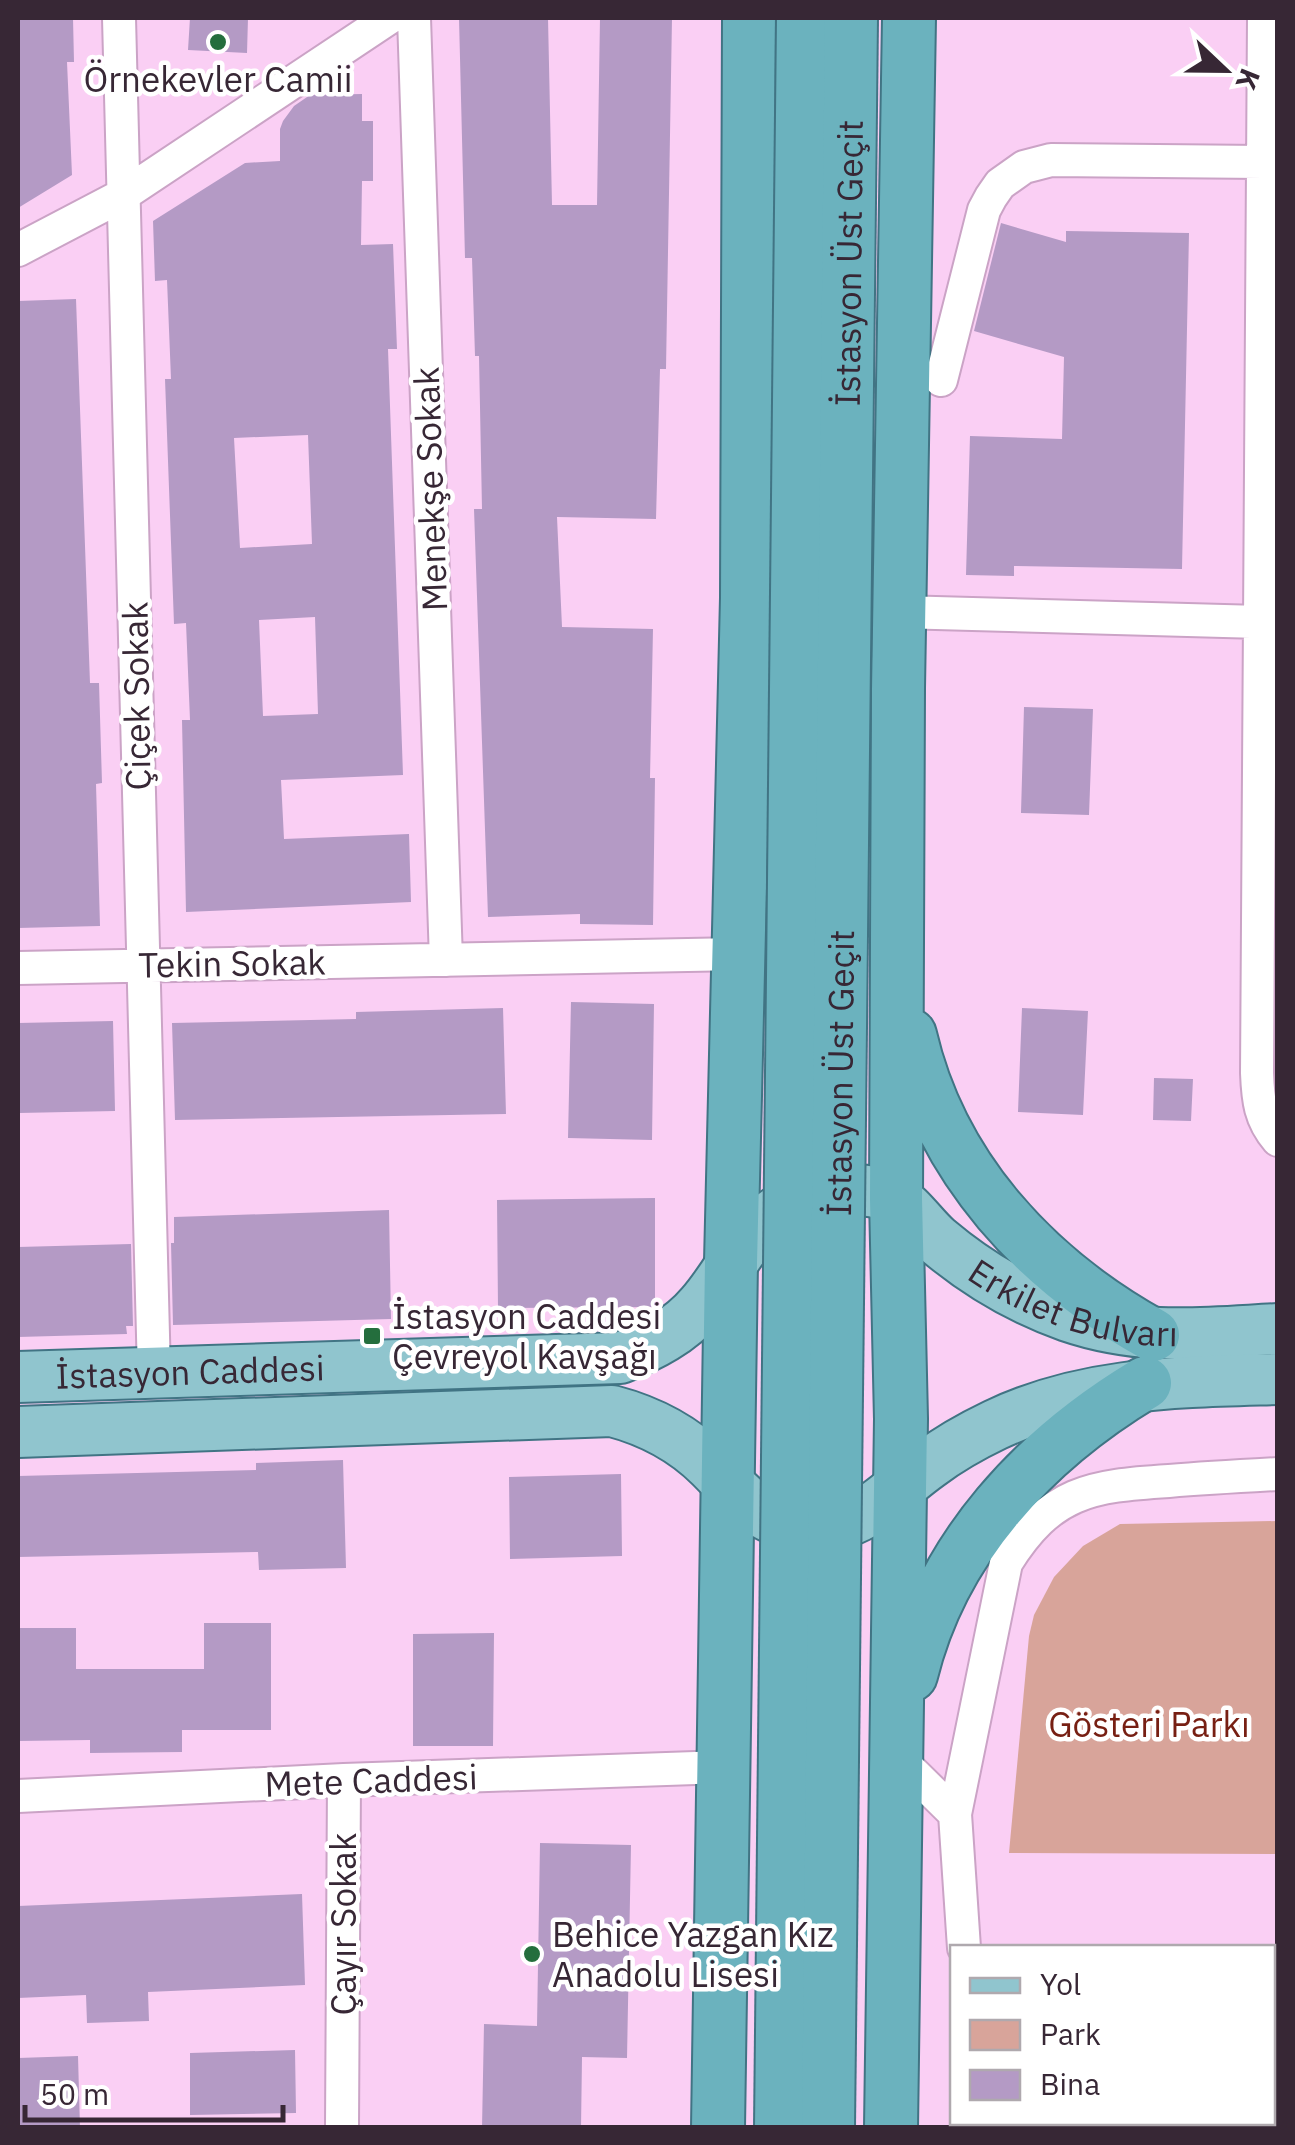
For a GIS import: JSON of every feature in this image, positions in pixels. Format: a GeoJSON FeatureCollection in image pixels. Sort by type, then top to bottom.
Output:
{"type":"FeatureCollection","features":[{"type":"Feature","properties":{"kind":"highway"},"geometry":{"type":"LineString","coordinates":[[718,2128],[731,1262],[748,540],[749,18]]}},
{"type":"Feature","properties":{"kind":"highway","name":"İstasyon Üst Geçit"},"geometry":{"type":"LineString","coordinates":[[781,2128],[803,18]]}},
{"type":"Feature","properties":{"kind":"highway","name":"İstasyon Üst Geçit"},"geometry":{"type":"LineString","coordinates":[[828,2128],[851,18]]}},
{"type":"Feature","properties":{"kind":"highway"},"geometry":{"type":"LineString","coordinates":[[892,2128],[900,1487],[896,1199],[899,612],[909,18]]}},
{"type":"Feature","properties":{"kind":"highway"},"geometry":{"type":"LineString","coordinates":[[895,1755],[905,1696],[927,1625],[968,1546],[1005,1497],[1149,1359],[1098,1302],[1035,1252],[973,1177],[948,1135],[918,1061],[902,999],[897,951]]}},
{"type":"Feature","properties":{"kind":"main road","name":"İstasyon Caddesi"},"geometry":{"type":"LineString","coordinates":[[18,1377],[620,1358],[678,1328],[717,1287],[757,1227],[793,1202],[834,1191],[876,1193],[896,1199]]}},
{"type":"Feature","properties":{"kind":"main road","name":"Erkilet Bulvarı"},"geometry":{"type":"LineString","coordinates":[[896,1199],[956,1256],[1026,1298],[1149,1359],[1278,1378]]}},
{"type":"Feature","properties":{"kind":"main road","name":"Erkilet Bulvarı"},"geometry":{"type":"LineString","coordinates":[[900,1487],[962,1442],[1149,1359],[1278,1329]]}},
{"type":"Feature","properties":{"kind":"main road","name":"İstasyon Caddesi"},"geometry":{"type":"LineString","coordinates":[[18,1432],[612,1411],[669,1433],[710,1466],[745,1502],[788,1524],[832,1526],[870,1512],[900,1487]]}},
{"type":"Feature","properties":{"kind":"street","name":"Çiçek Sokak"},"geometry":{"type":"LineString","coordinates":[[119,18],[154,1374]]}},
{"type":"Feature","properties":{"kind":"street"},"geometry":{"type":"LineString","coordinates":[[18,250],[124,194],[389,18]]}},
{"type":"Feature","properties":{"kind":"street","name":"Menekşe Sokak"},"geometry":{"type":"LineString","coordinates":[[414,18],[446,960]]}},
{"type":"Feature","properties":{"kind":"street"},"geometry":{"type":"LineString","coordinates":[[1264,18],[1257,1073],[1260,1110],[1278,1140]]}},
{"type":"Feature","properties":{"kind":"street"},"geometry":{"type":"LineString","coordinates":[[940,380],[984,210],[1000,184],[1012,174],[1052,160],[1264,162]]}},
{"type":"Feature","properties":{"kind":"street"},"geometry":{"type":"LineString","coordinates":[[899,612],[1260,622]]}},
{"type":"Feature","properties":{"kind":"street","name":"Tekin Sokak"},"geometry":{"type":"LineString","coordinates":[[18,968],[739,954]]}},
{"type":"Feature","properties":{"kind":"street"},"geometry":{"type":"LineString","coordinates":[[964,1945],[955,1814],[1006,1563],[1030,1529],[1063,1502],[1105,1485],[1278,1474]]}},
{"type":"Feature","properties":{"kind":"street"},"geometry":{"type":"LineString","coordinates":[[895,1755],[955,1814]]}},
{"type":"Feature","properties":{"kind":"street","name":"Mete Caddesi"},"geometry":{"type":"LineString","coordinates":[[18,1796],[344,1780],[724,1768]]}},
{"type":"Feature","properties":{"kind":"street","name":"Çayır Sokak"},"geometry":{"type":"LineString","coordinates":[[342,2128],[344,1780]]}},
{"type":"Feature","properties":{"kind":"green space","name":"Gösteri Parkı"},"geometry":{"type":"Polygon","coordinates":[[[1277,1521],[1277,1854],[1009,1853],[1029,1636],[1034,1615],[1054,1577],[1083,1546],[1120,1524],[1277,1521]]]}},
{"type":"Feature","properties":{"kind":"building"},"geometry":{"type":"Polygon","coordinates":[[[18,18],[73,18],[74,62],[67,62],[72,175],[18,208],[18,18]]]}},
{"type":"Feature","properties":{"kind":"building","name":"Örnekevler Camii"},"geometry":{"type":"Polygon","coordinates":[[[190,18],[248,18],[247,53],[188,50],[190,18]]]}},
{"type":"Feature","properties":{"kind":"building"},"geometry":{"type":"Polygon","coordinates":[[[459,18],[548,18],[552,205],[597,205],[600,18],[672,18],[666,369],[660,369],[656,519],[557,517],[562,627],[653,629],[653,925],[580,924],[580,914],[488,917],[474,509],[482,509],[479,356],[475,356],[472,258],[465,258],[459,18]]]}},
{"type":"Feature","properties":{"kind":"building"},"geometry":{"type":"Polygon","coordinates":[[[362,94],[362,121],[373,121],[373,181],[362,181],[361,245],[393,244],[397,349],[388,349],[403,775],[281,780],[284,839],[409,834],[411,902],[186,912],[182,720],[190,720],[186,623],[174,624],[165,379],[171,379],[167,280],[155,281],[153,221],[245,163],[280,161],[283,121],[294,106],[310,95],[362,94]],[[308,435],[234,438],[240,548],[312,544],[308,435]],[[315,617],[259,620],[263,716],[318,714],[315,617]]]}},
{"type":"Feature","properties":{"kind":"building"},"geometry":{"type":"Polygon","coordinates":[[[1001,223],[1066,242],[1066,231],[1189,233],[1182,569],[1014,566],[1014,576],[966,575],[970,436],[1062,439],[1064,357],[974,331],[1001,223]]]}},
{"type":"Feature","properties":{"kind":"building"},"geometry":{"type":"Polygon","coordinates":[[[76,299],[90,683],[99,683],[102,783],[96,784],[100,926],[18,928],[18,301],[76,299]]]}},
{"type":"Feature","properties":{"kind":"building"},"geometry":{"type":"Polygon","coordinates":[[[1024,707],[1093,709],[1089,815],[1021,813],[1024,707]]]}},
{"type":"Feature","properties":{"kind":"building"},"geometry":{"type":"Polygon","coordinates":[[[571,1002],[654,1004],[652,1140],[568,1138],[571,1002]]]}},
{"type":"Feature","properties":{"kind":"building"},"geometry":{"type":"Polygon","coordinates":[[[503,1008],[506,1114],[175,1120],[172,1023],[356,1019],[356,1012],[503,1008]]]}},
{"type":"Feature","properties":{"kind":"building"},"geometry":{"type":"Polygon","coordinates":[[[1022,1008],[1088,1011],[1083,1115],[1018,1112],[1022,1008]]]}},
{"type":"Feature","properties":{"kind":"building"},"geometry":{"type":"Polygon","coordinates":[[[113,1021],[115,1111],[19,1113],[18,1023],[113,1021]]]}},
{"type":"Feature","properties":{"kind":"building"},"geometry":{"type":"Polygon","coordinates":[[[1154,1078],[1193,1079],[1191,1121],[1153,1120],[1154,1078]]]}},
{"type":"Feature","properties":{"kind":"building"},"geometry":{"type":"Polygon","coordinates":[[[655,1198],[655,1307],[498,1308],[497,1200],[655,1198]]]}},
{"type":"Feature","properties":{"kind":"building"},"geometry":{"type":"Polygon","coordinates":[[[389,1210],[391,1319],[173,1325],[174,1217],[389,1210]]]}},
{"type":"Feature","properties":{"kind":"building"},"geometry":{"type":"Polygon","coordinates":[[[131,1244],[133,1326],[126,1326],[127,1334],[18,1337],[18,1247],[131,1244]]]}},
{"type":"Feature","properties":{"kind":"building"},"geometry":{"type":"Polygon","coordinates":[[[343,1460],[346,1568],[259,1570],[258,1552],[18,1557],[18,1476],[256,1470],[256,1463],[343,1460]]]}},
{"type":"Feature","properties":{"kind":"building"},"geometry":{"type":"Polygon","coordinates":[[[621,1474],[622,1556],[510,1559],[509,1477],[621,1474]]]}},
{"type":"Feature","properties":{"kind":"building"},"geometry":{"type":"Polygon","coordinates":[[[204,1623],[271,1623],[271,1730],[182,1730],[182,1752],[90,1753],[90,1740],[18,1741],[18,1628],[76,1628],[76,1669],[204,1669],[204,1623]]]}},
{"type":"Feature","properties":{"kind":"building"},"geometry":{"type":"Polygon","coordinates":[[[494,1633],[493,1746],[413,1746],[413,1634],[494,1633]]]}},
{"type":"Feature","properties":{"kind":"building"},"geometry":{"type":"Polygon","coordinates":[[[540,1843],[631,1845],[627,2058],[582,2057],[581,2128],[482,2128],[484,2024],[537,2026],[540,1843]]]}},
{"type":"Feature","properties":{"kind":"building"},"geometry":{"type":"Polygon","coordinates":[[[302,1894],[305,1985],[148,1992],[149,2021],[87,2023],[86,1995],[18,1998],[18,1906],[302,1894]]]}},
{"type":"Feature","properties":{"kind":"building"},"geometry":{"type":"Polygon","coordinates":[[[295,2050],[296,2113],[190,2115],[190,2053],[295,2050]]]}},
{"type":"Feature","properties":{"kind":"building"},"geometry":{"type":"Polygon","coordinates":[[[78,2056],[80,2128],[18,2128],[18,2058],[78,2056]]]}},
{"type":"Feature","properties":{"kind":"place","name":"Örnekevler Camii"},"geometry":{"type":"Point","coordinates":[218,42]}},
{"type":"Feature","properties":{"kind":"place","name":"İstasyon Caddesi Çevreyol Kavşağı"},"geometry":{"type":"Point","coordinates":[372,1336]}},
{"type":"Feature","properties":{"kind":"place","name":"Behice Yazgan Kız Anadolu Lisesi"},"geometry":{"type":"Point","coordinates":[532,1954]}}]}
